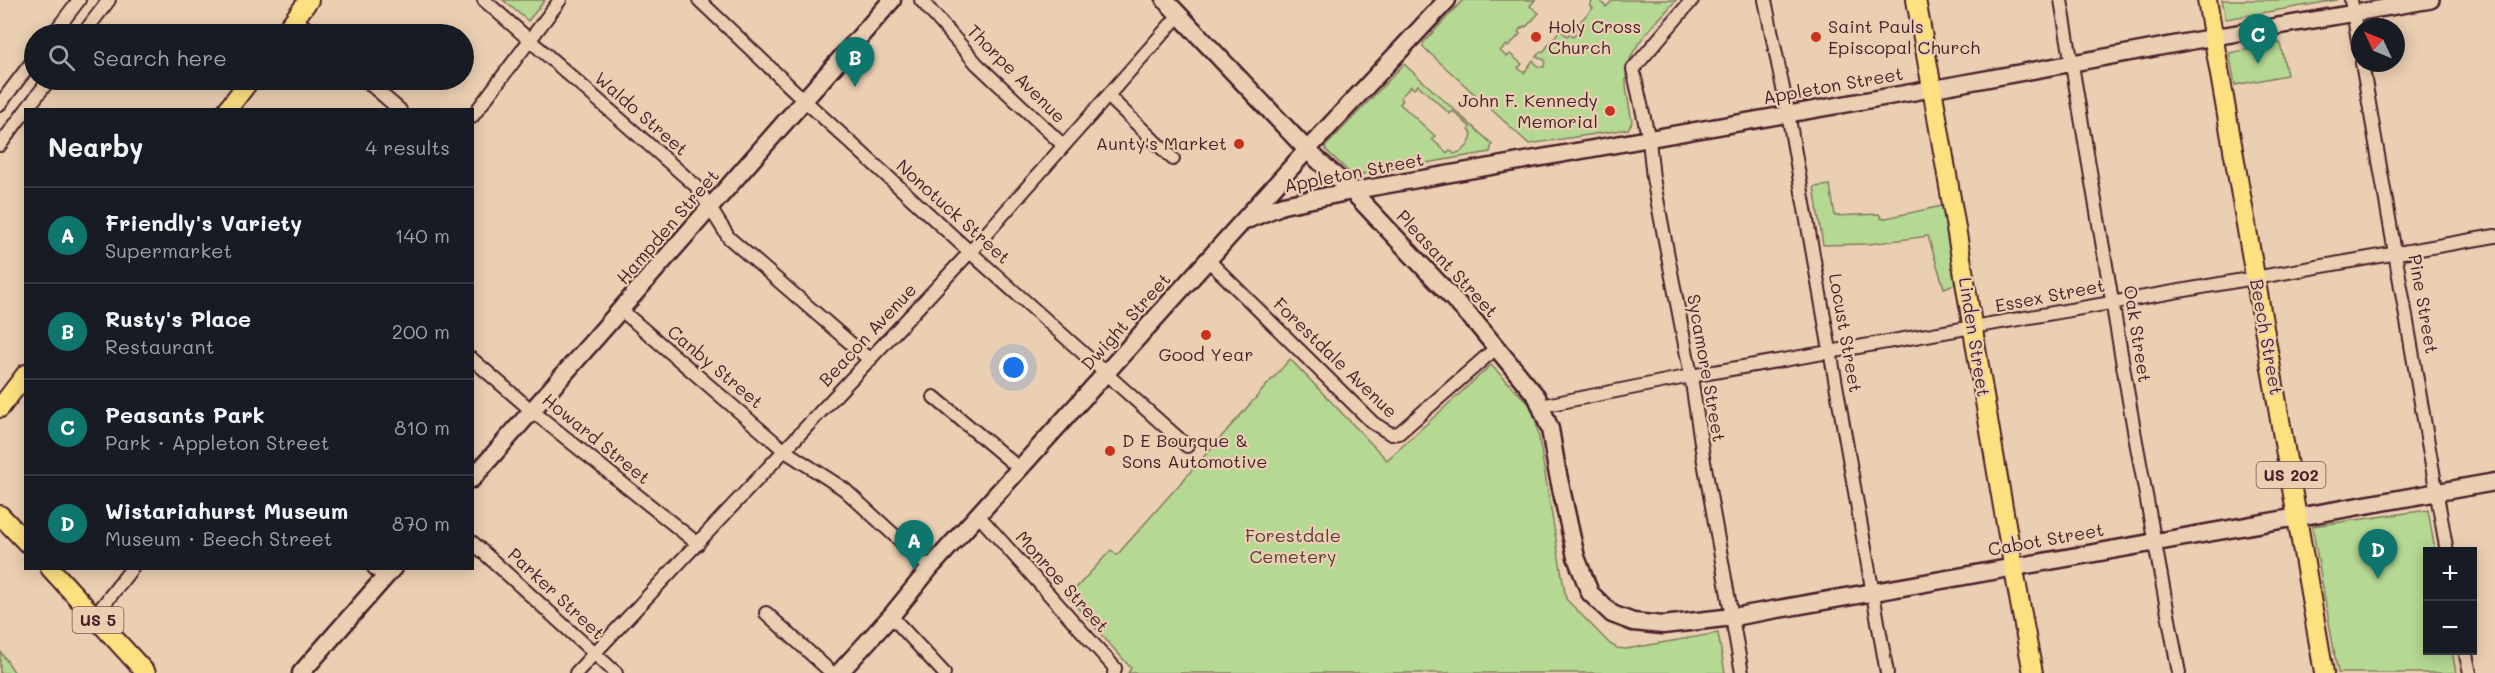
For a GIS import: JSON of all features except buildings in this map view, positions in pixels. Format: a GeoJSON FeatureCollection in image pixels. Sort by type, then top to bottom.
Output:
{"type":"FeatureCollection","features":[{"type":"Feature","properties":{"kind":"main road"},"geometry":{"type":"LineString","coordinates":[[291,24],[309,0]]}},
{"type":"Feature","properties":{"kind":"main road","name":"Hampden Street"},"geometry":{"type":"LineString","coordinates":[[474,477],[892,0]]}},
{"type":"Feature","properties":{"kind":"main road","name":"Pleasant Street"},"geometry":{"type":"LineString","coordinates":[[1165,0],[1307,150],[1352,191],[1497,347],[1537,397],[1550,429],[1576,557],[1590,594],[1606,608]]}},
{"type":"Feature","properties":{"kind":"main road","name":"Dwight Street"},"geometry":{"type":"LineString","coordinates":[[839,673],[891,616],[930,568],[1307,150],[1447,0]]}},
{"type":"Feature","properties":{"kind":"main road","name":"Linden Street"},"geometry":{"type":"LineString","coordinates":[[1916,0],[1974,328],[1992,454],[2033,673]]}},
{"type":"Feature","properties":{"kind":"main road","name":"Beech Street"},"geometry":{"type":"LineString","coordinates":[[2207,0],[2324,673]]}},
{"type":"Feature","properties":{"kind":"main road"},"geometry":{"type":"LineString","coordinates":[[229,108],[242,90]]}},
{"type":"Feature","properties":{"kind":"main road","name":"Appleton Street"},"geometry":{"type":"LineString","coordinates":[[1244,221],[1283,205],[1352,191]]}},
{"type":"Feature","properties":{"kind":"main road"},"geometry":{"type":"LineString","coordinates":[[0,408],[24,377]]}},
{"type":"Feature","properties":{"kind":"main road","name":"Cabot Street"},"geometry":{"type":"LineString","coordinates":[[1606,608],[1612,614],[1633,622],[1664,625],[1733,617],[2298,515],[2495,482]]}},
{"type":"Feature","properties":{"kind":"main road"},"geometry":{"type":"LineString","coordinates":[[0,515],[24,540]]}},
{"type":"Feature","properties":{"kind":"main road","name":"US 5"},"geometry":{"type":"LineString","coordinates":[[52,570],[146,673]]}},
{"type":"Feature","properties":{"kind":"main road"},"geometry":{"type":"LineString","coordinates":[[301,673],[384,572]]}},
{"type":"Feature","properties":{"kind":"street"},"geometry":{"type":"LineString","coordinates":[[61,24],[79,0]]}},
{"type":"Feature","properties":{"kind":"street"},"geometry":{"type":"LineString","coordinates":[[91,24],[109,0]]}},
{"type":"Feature","properties":{"kind":"street","name":"Waldo Street"},"geometry":{"type":"LineString","coordinates":[[484,0],[696,186],[729,238],[870,360]]}},
{"type":"Feature","properties":{"kind":"street"},"geometry":{"type":"LineString","coordinates":[[474,114],[560,0]]}},
{"type":"Feature","properties":{"kind":"street","name":"Nonotuck Street"},"geometry":{"type":"LineString","coordinates":[[699,0],[970,252],[1107,372],[1187,446]]}},
{"type":"Feature","properties":{"kind":"street","name":"Thorpe Avenue"},"geometry":{"type":"LineString","coordinates":[[921,0],[977,64],[1063,145]]}},
{"type":"Feature","properties":{"kind":"street","name":"Sycamore Street"},"geometry":{"type":"LineString","coordinates":[[1692,0],[1633,69],[1649,140],[1653,178],[1691,376],[1742,673]]}},
{"type":"Feature","properties":{"kind":"street","name":"Locust Street"},"geometry":{"type":"LineString","coordinates":[[1765,0],[1788,113],[1887,673]]}},
{"type":"Feature","properties":{"kind":"street","name":"Oak Street"},"geometry":{"type":"LineString","coordinates":[[2061,0],[2154,541],[2179,673]]}},
{"type":"Feature","properties":{"kind":"street","name":"Appleton Street"},"geometry":{"type":"LineString","coordinates":[[1352,191],[1932,89],[2214,37],[2353,7],[2431,0]]}},
{"type":"Feature","properties":{"kind":"street","name":"Beacon Avenue"},"geometry":{"type":"LineString","coordinates":[[576,673],[970,252],[1179,15]]}},
{"type":"Feature","properties":{"kind":"street"},"geometry":{"type":"LineString","coordinates":[[295,19],[301,24]]}},
{"type":"Feature","properties":{"kind":"street"},"geometry":{"type":"LineString","coordinates":[[0,104],[24,72]]}},
{"type":"Feature","properties":{"kind":"street","name":"Pine Street"},"geometry":{"type":"LineString","coordinates":[[2363,72],[2446,547]]}},
{"type":"Feature","properties":{"kind":"street"},"geometry":{"type":"LineString","coordinates":[[28,108],[41,90]]}},
{"type":"Feature","properties":{"kind":"street"},"geometry":{"type":"LineString","coordinates":[[376,90],[397,108]]}},
{"type":"Feature","properties":{"kind":"street"},"geometry":{"type":"LineString","coordinates":[[1108,96],[1173,159]]}},
{"type":"Feature","properties":{"kind":"street"},"geometry":{"type":"LineString","coordinates":[[0,145],[24,113]]}},
{"type":"Feature","properties":{"kind":"street","name":"Essex Street"},"geometry":{"type":"LineString","coordinates":[[1541,406],[1691,376],[2495,236]]}},
{"type":"Feature","properties":{"kind":"street","name":"Forestdale Avenue"},"geometry":{"type":"LineString","coordinates":[[1208,260],[1373,423],[1391,434],[1399,433],[1497,347]]}},
{"type":"Feature","properties":{"kind":"street","name":"Canby Street"},"geometry":{"type":"LineString","coordinates":[[621,310],[785,451],[844,489],[930,568]]}},
{"type":"Feature","properties":{"kind":"street","name":"Howard Street"},"geometry":{"type":"LineString","coordinates":[[474,361],[531,410],[698,544]]}},
{"type":"Feature","properties":{"kind":"street"},"geometry":{"type":"LineString","coordinates":[[934,397],[1020,469]]}},
{"type":"Feature","properties":{"kind":"street","name":"Monroe Street"},"geometry":{"type":"LineString","coordinates":[[978,515],[1115,668],[1114,673]]}},
{"type":"Feature","properties":{"kind":"street","name":"Parker Street"},"geometry":{"type":"LineString","coordinates":[[474,544],[615,673]]}},
{"type":"Feature","properties":{"kind":"street"},"geometry":{"type":"LineString","coordinates":[[95,616],[130,570]]}},
{"type":"Feature","properties":{"kind":"street"},"geometry":{"type":"LineString","coordinates":[[766,613],[832,673]]}},
{"type":"Feature","properties":{"kind":"street"},"geometry":{"type":"LineString","coordinates":[[891,616],[944,673]]}},
{"type":"Feature","properties":{"kind":"street"},"geometry":{"type":"LineString","coordinates":[[2466,655],[2470,673]]}},
{"type":"Feature","properties":{"kind":"green space"},"geometry":{"type":"Polygon","coordinates":[[[503,0],[545,0],[528,21],[503,0]]]}},
{"type":"Feature","properties":{"kind":"green space"},"geometry":{"type":"Polygon","coordinates":[[[1463,0],[1535,0],[1530,6],[1539,13],[1518,32],[1520,34],[1508,47],[1506,45],[1500,51],[1507,57],[1510,54],[1522,64],[1518,68],[1524,73],[1533,60],[1538,67],[1544,67],[1545,60],[1536,57],[1541,51],[1543,52],[1560,30],[1567,36],[1569,34],[1573,37],[1579,31],[1575,27],[1593,8],[1590,5],[1593,0],[1599,0],[1606,7],[1613,0],[1676,0],[1645,35],[1628,65],[1626,88],[1632,122],[1628,129],[1529,144],[1423,47],[1423,43],[1463,0]]]}},
{"type":"Feature","properties":{"kind":"green space"},"geometry":{"type":"Polygon","coordinates":[[[2222,0],[2337,0],[2226,19],[2222,0]]]}},
{"type":"Feature","properties":{"kind":"green space"},"geometry":{"type":"Polygon","coordinates":[[[2280,43],[2287,75],[2235,85],[2229,53],[2280,43]]]}},
{"type":"Feature","properties":{"kind":"green space"},"geometry":{"type":"Polygon","coordinates":[[[1404,64],[1492,144],[1490,152],[1356,175],[1350,173],[1325,147],[1404,64]],[[1418,85],[1414,89],[1411,86],[1400,98],[1403,100],[1400,104],[1435,136],[1432,139],[1447,153],[1450,150],[1454,154],[1467,146],[1472,133],[1469,130],[1470,127],[1453,111],[1450,114],[1418,85]]]}},
{"type":"Feature","properties":{"kind":"green space"},"geometry":{"type":"Polygon","coordinates":[[[1830,185],[1835,216],[1879,214],[1882,219],[1942,206],[1955,284],[1944,288],[1928,236],[1869,244],[1823,245],[1814,187],[1830,185]]]}},
{"type":"Feature","properties":{"kind":"green space","name":"Forestdale Cemetery"},"geometry":{"type":"Polygon","coordinates":[[[1290,359],[1387,460],[1491,365],[1534,409],[1566,599],[1610,644],[1617,648],[1626,649],[1718,633],[1725,673],[1128,673],[1131,668],[1068,597],[1111,550],[1117,555],[1290,359]]]}},
{"type":"Feature","properties":{"kind":"green space"},"geometry":{"type":"Polygon","coordinates":[[[2428,510],[2434,547],[2423,547],[2423,655],[2453,655],[2456,673],[2338,673],[2312,526],[2428,510]]]}},
{"type":"Feature","properties":{"kind":"green space"},"geometry":{"type":"Polygon","coordinates":[[[0,651],[15,673],[0,673],[0,651]]]}},
{"type":"Feature","properties":{"kind":"place","name":"Holy Cross Church"},"geometry":{"type":"Point","coordinates":[1536,37]}},
{"type":"Feature","properties":{"kind":"place","name":"Saint Pauls Episcopal Church"},"geometry":{"type":"Point","coordinates":[1816,37]}},
{"type":"Feature","properties":{"kind":"place","name":"Peasants Park"},"geometry":{"type":"Point","coordinates":[2258,64]}},
{"type":"Feature","properties":{"kind":"place","name":"Rusty's Place"},"geometry":{"type":"Point","coordinates":[855,87]}},
{"type":"Feature","properties":{"kind":"place","name":"John F. Kennedy Memorial"},"geometry":{"type":"Point","coordinates":[1610,111]}},
{"type":"Feature","properties":{"kind":"place","name":"Aunty's Market"},"geometry":{"type":"Point","coordinates":[1239,144]}},
{"type":"Feature","properties":{"kind":"place","name":"Good Year"},"geometry":{"type":"Point","coordinates":[1206,335]}},
{"type":"Feature","properties":{"kind":"place","name":"D E Bourque & Sons Automotive"},"geometry":{"type":"Point","coordinates":[1110,451]}},
{"type":"Feature","properties":{"kind":"place","name":"Friendly's Variety"},"geometry":{"type":"Point","coordinates":[914,570]}},
{"type":"Feature","properties":{"kind":"place","name":"Wistariahurst Museum"},"geometry":{"type":"Point","coordinates":[2378,579]}}]}
